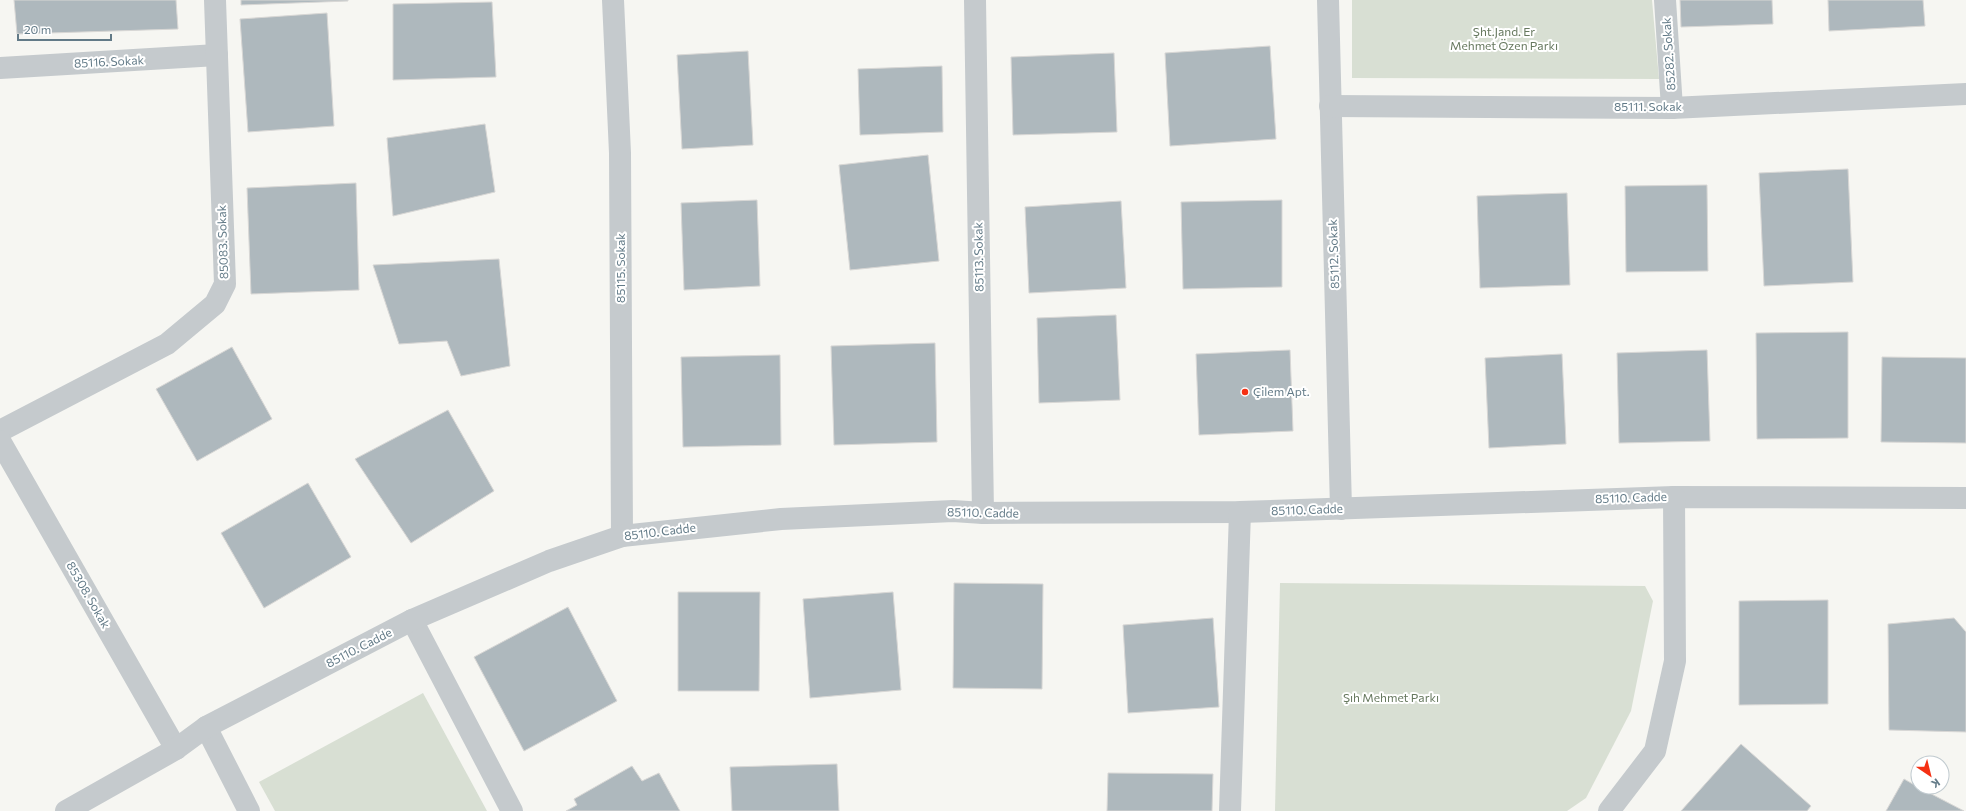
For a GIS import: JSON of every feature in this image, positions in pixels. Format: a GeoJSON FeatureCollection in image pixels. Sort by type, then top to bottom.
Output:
{"type":"FeatureCollection","features":[{"type":"Feature","properties":{"kind":"street","name":"85083. Sokak"},"geometry":{"type":"LineString","coordinates":[[0,431],[167,344],[215,304],[225,284],[215,0]]}},
{"type":"Feature","properties":{"kind":"street","name":"85115. Sokak"},"geometry":{"type":"LineString","coordinates":[[613,0],[620,153],[622,536]]}},
{"type":"Feature","properties":{"kind":"street","name":"85113. Sokak"},"geometry":{"type":"LineString","coordinates":[[975,0],[983,514]]}},
{"type":"Feature","properties":{"kind":"street","name":"85112. Sokak"},"geometry":{"type":"LineString","coordinates":[[1328,0],[1341,509]]}},
{"type":"Feature","properties":{"kind":"street","name":"85282. Sokak"},"geometry":{"type":"LineString","coordinates":[[1665,0],[1672,108]]}},
{"type":"Feature","properties":{"kind":"street","name":"85116. Sokak"},"geometry":{"type":"LineString","coordinates":[[0,68],[217,55]]}},
{"type":"Feature","properties":{"kind":"street","name":"85111. Sokak"},"geometry":{"type":"LineString","coordinates":[[1330,106],[1672,108],[1966,94]]}},
{"type":"Feature","properties":{"kind":"street","name":"85308. Sokak"},"geometry":{"type":"LineString","coordinates":[[0,441],[176,749]]}},
{"type":"Feature","properties":{"kind":"street","name":"85110. Cadde"},"geometry":{"type":"LineString","coordinates":[[66,811],[176,749],[206,727],[412,620],[549,561],[622,536],[781,519],[953,511],[983,514],[1240,512],[1674,497],[1966,498]]}},
{"type":"Feature","properties":{"kind":"street"},"geometry":{"type":"LineString","coordinates":[[1609,811],[1655,751],[1675,661],[1674,497]]}},
{"type":"Feature","properties":{"kind":"street"},"geometry":{"type":"LineString","coordinates":[[1230,811],[1240,512]]}},
{"type":"Feature","properties":{"kind":"street"},"geometry":{"type":"LineString","coordinates":[[412,620],[512,811]]}},
{"type":"Feature","properties":{"kind":"street"},"geometry":{"type":"LineString","coordinates":[[206,727],[249,811]]}},
{"type":"Feature","properties":{"kind":"green space","name":"Şht.Jand. Er Mehmet Özen Parkı"},"geometry":{"type":"Polygon","coordinates":[[[1352,0],[1652,0],[1659,79],[1352,78],[1352,0]]]}},
{"type":"Feature","properties":{"kind":"green space","name":"Şıh Mehmet Parkı"},"geometry":{"type":"Polygon","coordinates":[[[1280,583],[1645,586],[1653,601],[1631,711],[1586,798],[1567,811],[1275,811],[1280,583]]]}},
{"type":"Feature","properties":{"kind":"green space"},"geometry":{"type":"Polygon","coordinates":[[[423,693],[487,811],[275,811],[259,782],[423,693]]]}},
{"type":"Feature","properties":{"kind":"building"},"geometry":{"type":"Polygon","coordinates":[[[14,0],[176,0],[178,29],[17,34],[14,0]]]}},
{"type":"Feature","properties":{"kind":"building"},"geometry":{"type":"Polygon","coordinates":[[[241,0],[348,0],[348,1],[241,5],[241,0]]]}},
{"type":"Feature","properties":{"kind":"building"},"geometry":{"type":"Polygon","coordinates":[[[1680,0],[1772,0],[1773,24],[1681,27],[1680,0]]]}},
{"type":"Feature","properties":{"kind":"building"},"geometry":{"type":"Polygon","coordinates":[[[1828,0],[1923,0],[1925,26],[1829,31],[1828,0]]]}},
{"type":"Feature","properties":{"kind":"building"},"geometry":{"type":"Polygon","coordinates":[[[492,2],[496,77],[393,80],[393,4],[492,2]]]}},
{"type":"Feature","properties":{"kind":"building"},"geometry":{"type":"Polygon","coordinates":[[[327,13],[334,126],[248,132],[240,19],[327,13]]]}},
{"type":"Feature","properties":{"kind":"building"},"geometry":{"type":"Polygon","coordinates":[[[1270,46],[1276,139],[1170,146],[1165,53],[1270,46]]]}},
{"type":"Feature","properties":{"kind":"building"},"geometry":{"type":"Polygon","coordinates":[[[748,51],[753,145],[682,149],[677,55],[748,51]]]}},
{"type":"Feature","properties":{"kind":"building"},"geometry":{"type":"Polygon","coordinates":[[[1114,53],[1117,132],[1013,135],[1011,57],[1114,53]]]}},
{"type":"Feature","properties":{"kind":"building"},"geometry":{"type":"Polygon","coordinates":[[[942,66],[943,132],[860,135],[858,69],[942,66]]]}},
{"type":"Feature","properties":{"kind":"building"},"geometry":{"type":"Polygon","coordinates":[[[485,124],[495,192],[393,216],[387,138],[485,124]]]}},
{"type":"Feature","properties":{"kind":"building"},"geometry":{"type":"Polygon","coordinates":[[[928,155],[939,261],[850,270],[839,165],[928,155]]]}},
{"type":"Feature","properties":{"kind":"building"},"geometry":{"type":"Polygon","coordinates":[[[1848,169],[1853,282],[1764,286],[1759,173],[1848,169]]]}},
{"type":"Feature","properties":{"kind":"building"},"geometry":{"type":"Polygon","coordinates":[[[356,183],[359,290],[251,294],[247,188],[356,183]]]}},
{"type":"Feature","properties":{"kind":"building"},"geometry":{"type":"Polygon","coordinates":[[[1707,185],[1708,271],[1626,272],[1625,186],[1707,185]]]}},
{"type":"Feature","properties":{"kind":"building"},"geometry":{"type":"Polygon","coordinates":[[[1567,193],[1570,285],[1480,288],[1477,196],[1567,193]]]}},
{"type":"Feature","properties":{"kind":"building"},"geometry":{"type":"Polygon","coordinates":[[[757,200],[760,286],[684,290],[681,203],[757,200]]]}},
{"type":"Feature","properties":{"kind":"building"},"geometry":{"type":"Polygon","coordinates":[[[1282,200],[1282,287],[1183,289],[1181,202],[1282,200]]]}},
{"type":"Feature","properties":{"kind":"building"},"geometry":{"type":"Polygon","coordinates":[[[1121,201],[1126,288],[1029,293],[1025,207],[1121,201]]]}},
{"type":"Feature","properties":{"kind":"building"},"geometry":{"type":"Polygon","coordinates":[[[499,259],[510,366],[461,376],[447,341],[399,344],[373,265],[499,259]]]}},
{"type":"Feature","properties":{"kind":"building"},"geometry":{"type":"Polygon","coordinates":[[[1116,315],[1120,400],[1039,403],[1037,318],[1116,315]]]}},
{"type":"Feature","properties":{"kind":"building"},"geometry":{"type":"Polygon","coordinates":[[[1848,332],[1848,438],[1757,439],[1756,333],[1848,332]]]}},
{"type":"Feature","properties":{"kind":"building"},"geometry":{"type":"Polygon","coordinates":[[[935,343],[937,442],[834,445],[831,346],[935,343]]]}},
{"type":"Feature","properties":{"kind":"building"},"geometry":{"type":"Polygon","coordinates":[[[232,347],[272,419],[197,461],[156,389],[232,347]]]}},
{"type":"Feature","properties":{"kind":"building","name":"Çilem Apt."},"geometry":{"type":"Polygon","coordinates":[[[1290,350],[1293,431],[1199,435],[1196,354],[1290,350]]]}},
{"type":"Feature","properties":{"kind":"building"},"geometry":{"type":"Polygon","coordinates":[[[1707,350],[1710,441],[1619,443],[1617,353],[1707,350]]]}},
{"type":"Feature","properties":{"kind":"building"},"geometry":{"type":"Polygon","coordinates":[[[1562,354],[1566,444],[1489,448],[1485,358],[1562,354]]]}},
{"type":"Feature","properties":{"kind":"building"},"geometry":{"type":"Polygon","coordinates":[[[780,355],[781,445],[683,447],[681,357],[780,355]]]}},
{"type":"Feature","properties":{"kind":"building"},"geometry":{"type":"Polygon","coordinates":[[[1882,357],[1966,358],[1966,443],[1881,442],[1882,357]]]}},
{"type":"Feature","properties":{"kind":"building"},"geometry":{"type":"Polygon","coordinates":[[[448,410],[494,491],[411,543],[355,459],[448,410]]]}},
{"type":"Feature","properties":{"kind":"building"},"geometry":{"type":"Polygon","coordinates":[[[308,483],[351,557],[264,608],[221,533],[308,483]]]}},
{"type":"Feature","properties":{"kind":"building"},"geometry":{"type":"Polygon","coordinates":[[[954,583],[1043,584],[1042,689],[953,688],[954,583]]]}},
{"type":"Feature","properties":{"kind":"building"},"geometry":{"type":"Polygon","coordinates":[[[678,592],[760,592],[759,691],[678,691],[678,592]]]}},
{"type":"Feature","properties":{"kind":"building"},"geometry":{"type":"Polygon","coordinates":[[[893,592],[901,690],[810,698],[803,599],[893,592]]]}},
{"type":"Feature","properties":{"kind":"building"},"geometry":{"type":"Polygon","coordinates":[[[1828,600],[1828,704],[1739,705],[1739,601],[1828,600]]]}},
{"type":"Feature","properties":{"kind":"building"},"geometry":{"type":"Polygon","coordinates":[[[568,607],[617,701],[524,751],[474,657],[568,607]]]}},
{"type":"Feature","properties":{"kind":"building"},"geometry":{"type":"Polygon","coordinates":[[[1213,618],[1219,707],[1128,713],[1123,625],[1213,618]]]}},
{"type":"Feature","properties":{"kind":"building"},"geometry":{"type":"Polygon","coordinates":[[[1954,618],[1966,632],[1966,732],[1889,730],[1888,624],[1954,618]]]}},
{"type":"Feature","properties":{"kind":"building"},"geometry":{"type":"Polygon","coordinates":[[[1741,744],[1811,806],[1807,811],[1681,811],[1741,744]]]}},
{"type":"Feature","properties":{"kind":"building"},"geometry":{"type":"Polygon","coordinates":[[[837,764],[839,811],[732,811],[730,767],[837,764]]]}},
{"type":"Feature","properties":{"kind":"building"},"geometry":{"type":"Polygon","coordinates":[[[632,766],[642,781],[659,773],[680,811],[566,811],[577,805],[574,799],[632,766]]]}},
{"type":"Feature","properties":{"kind":"building"},"geometry":{"type":"Polygon","coordinates":[[[1108,773],[1213,774],[1212,811],[1107,811],[1108,773]]]}},
{"type":"Feature","properties":{"kind":"building"},"geometry":{"type":"Polygon","coordinates":[[[1904,779],[1910,782],[1910,795],[1933,795],[1964,811],[1886,811],[1904,779]]]}},
{"type":"Feature","properties":{"kind":"place","name":"Çilem Apt."},"geometry":{"type":"Point","coordinates":[1245,392]}}]}
